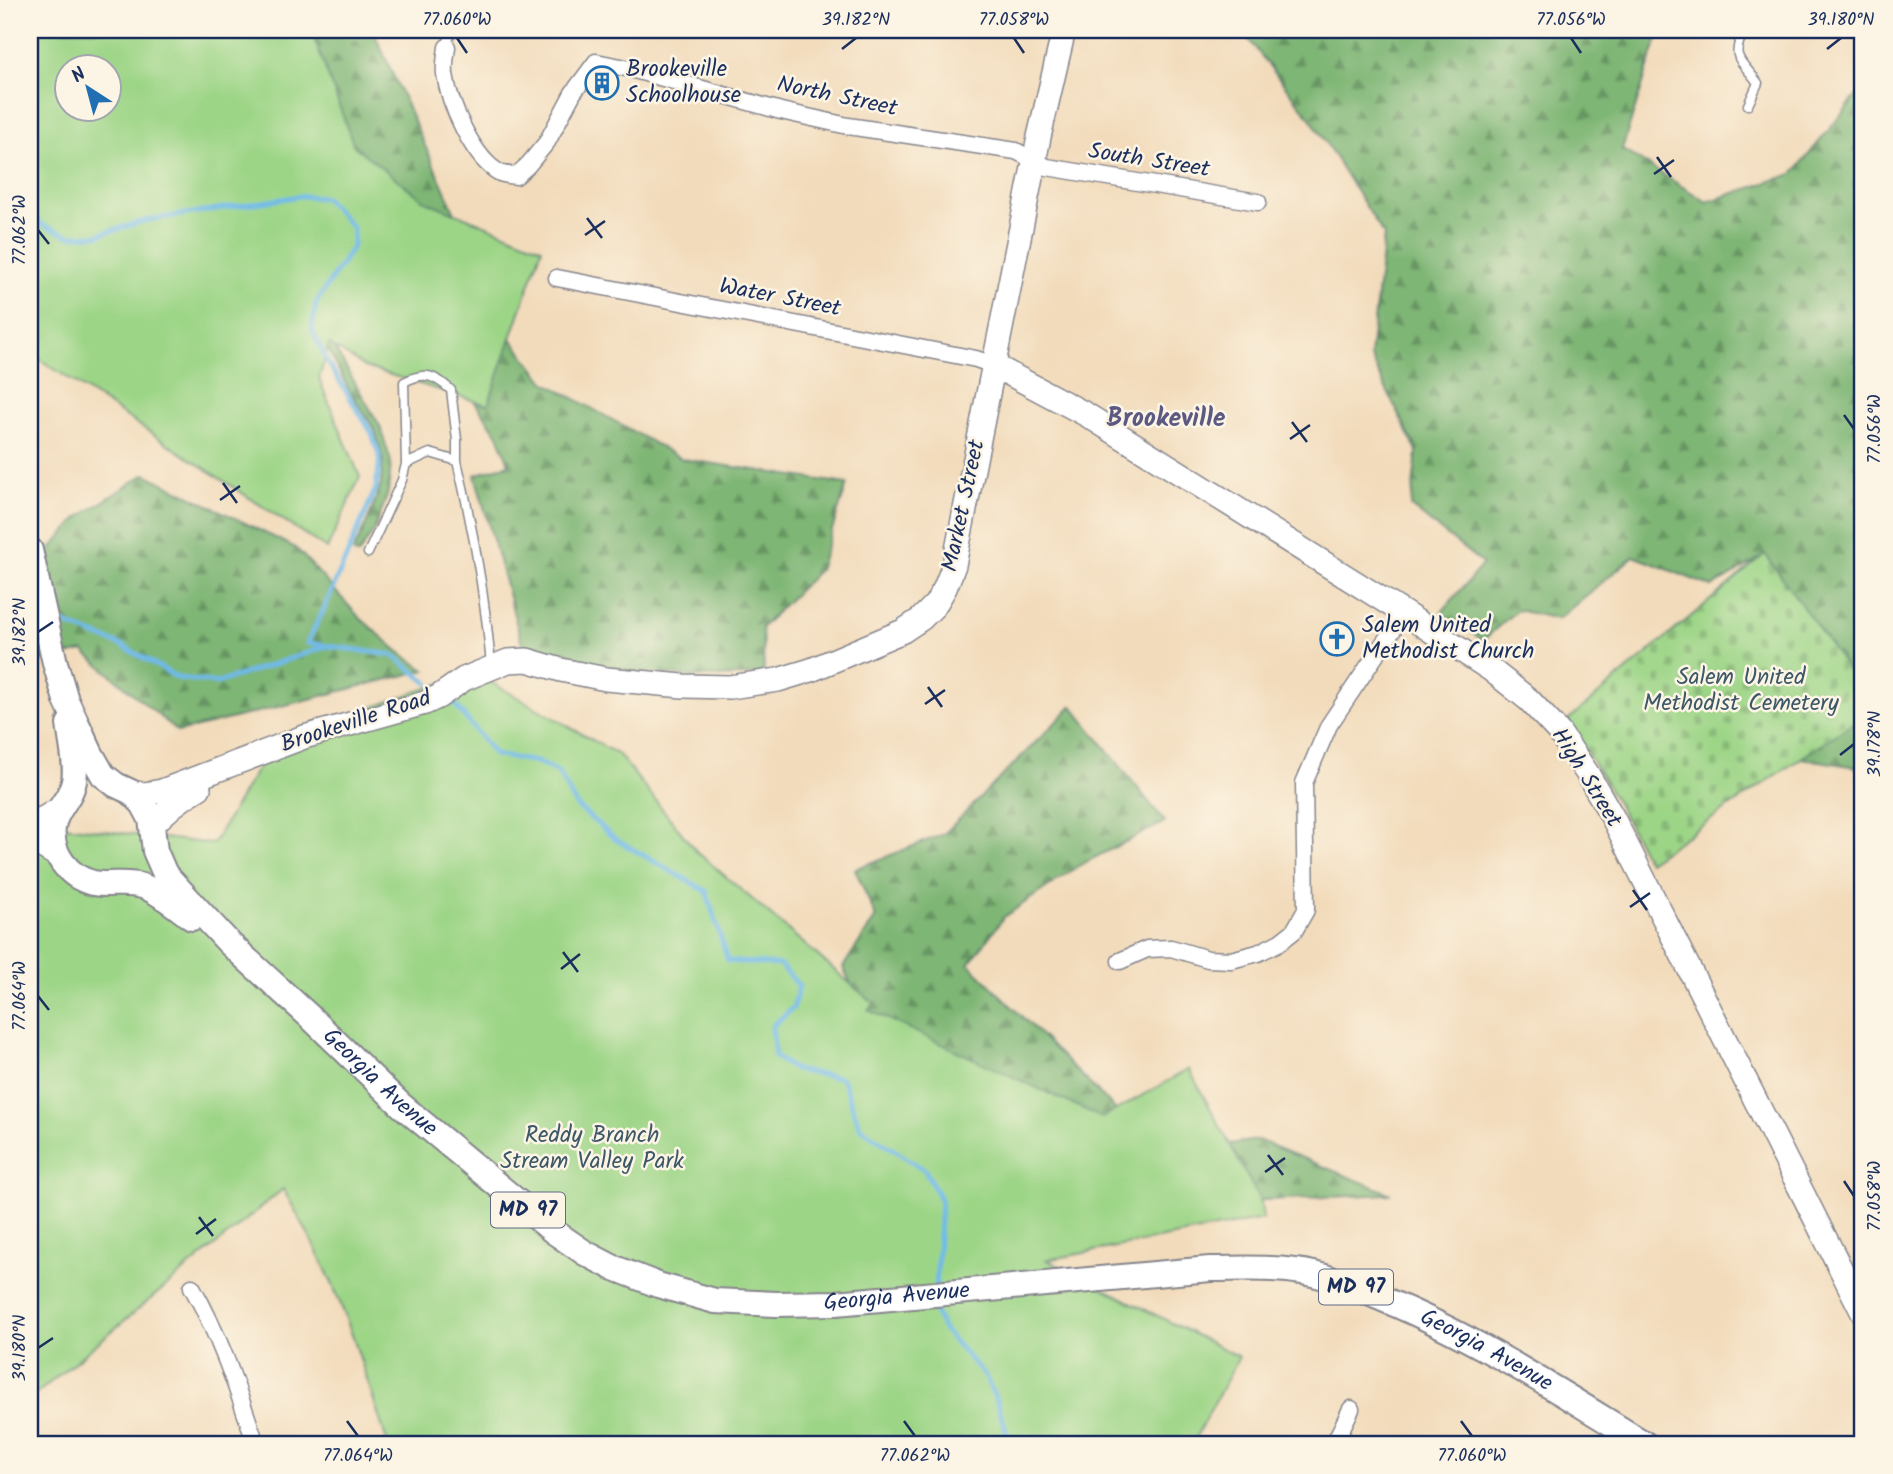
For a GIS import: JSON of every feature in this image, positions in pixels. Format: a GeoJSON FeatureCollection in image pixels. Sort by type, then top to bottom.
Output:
{"type":"FeatureCollection","features":[{"type":"Feature","properties":{"kind":"main road","name":"Market Street"},"geometry":{"type":"LineString","coordinates":[[492,667],[508,661],[527,660],[561,670],[606,678],[683,686],[730,687],[778,680],[811,670],[903,631],[935,605],[954,565],[1034,161],[1064,30]]}},
{"type":"Feature","properties":{"kind":"main road","name":"High Street"},"geometry":{"type":"LineString","coordinates":[[993,365],[1087,415],[1404,612],[1513,686],[1544,715],[1574,752],[1612,816],[1863,1313]]}},
{"type":"Feature","properties":{"kind":"main road","name":"Georgia Avenue"},"geometry":{"type":"LineString","coordinates":[[30,550],[66,700],[99,768],[143,804],[151,819],[158,861],[165,874],[230,944],[401,1105],[553,1231],[594,1258],[658,1285],[715,1301],[776,1304],[836,1303],[1210,1269],[1296,1271],[1343,1282],[1422,1315],[1541,1380],[1645,1444]]}},
{"type":"Feature","properties":{"kind":"main road","name":"Brookeville Road"},"geometry":{"type":"LineString","coordinates":[[123,789],[144,794],[162,791],[304,737],[425,703],[464,679],[492,667]]}},
{"type":"Feature","properties":{"kind":"main road","name":"Georgia Avenue"},"geometry":{"type":"LineString","coordinates":[[66,700],[75,777],[74,786],[53,825],[53,841],[58,856],[68,869],[81,879],[96,883],[130,883],[144,886],[230,944]]}},
{"type":"Feature","properties":{"kind":"main road","name":"Brookeville Road"},"geometry":{"type":"LineString","coordinates":[[152,831],[172,804],[256,755]]}},
{"type":"Feature","properties":{"kind":"main road"},"geometry":{"type":"LineString","coordinates":[[30,822],[37,822],[82,788],[99,784],[123,789]]}},
{"type":"Feature","properties":{"kind":"main road"},"geometry":{"type":"LineString","coordinates":[[112,883],[127,878],[140,867],[149,853],[152,831]]}},
{"type":"Feature","properties":{"kind":"main road"},"geometry":{"type":"LineString","coordinates":[[30,839],[58,856]]}},
{"type":"Feature","properties":{"kind":"street","name":"North Street"},"geometry":{"type":"LineString","coordinates":[[447,47],[445,73],[455,111],[469,139],[484,159],[501,174],[516,176],[528,165],[547,142],[573,93],[596,62],[631,69],[781,111],[848,126],[1016,151],[1034,161]]}},
{"type":"Feature","properties":{"kind":"street","name":"South Street"},"geometry":{"type":"LineString","coordinates":[[1034,161],[1047,167],[1258,202]]}},
{"type":"Feature","properties":{"kind":"street","name":"Water Street"},"geometry":{"type":"LineString","coordinates":[[557,278],[976,359],[993,365]]}},
{"type":"Feature","properties":{"kind":"street"},"geometry":{"type":"LineString","coordinates":[[1120,961],[1147,949],[1171,948],[1208,960],[1231,960],[1258,953],[1294,932],[1306,910],[1304,783],[1329,725],[1404,612]]}},
{"type":"Feature","properties":{"kind":"street"},"geometry":{"type":"LineString","coordinates":[[192,1287],[204,1307],[234,1380],[256,1444]]}},
{"type":"Feature","properties":{"kind":"street"},"geometry":{"type":"LineString","coordinates":[[1334,1444],[1351,1409]]}},
{"type":"Feature","properties":{"kind":"lane"},"geometry":{"type":"LineString","coordinates":[[447,47],[451,30]]}},
{"type":"Feature","properties":{"kind":"lane"},"geometry":{"type":"LineString","coordinates":[[1745,30],[1736,51],[1741,64],[1758,83],[1748,105]]}},
{"type":"Feature","properties":{"kind":"lane"},"geometry":{"type":"LineString","coordinates":[[368,553],[402,480],[406,464],[404,382],[413,377],[428,375],[451,390],[457,461],[486,611],[492,667]]}},
{"type":"Feature","properties":{"kind":"lane"},"geometry":{"type":"LineString","coordinates":[[406,464],[430,453],[457,461]]}},
{"type":"Feature","properties":{"kind":"green space"},"geometry":{"type":"Polygon","coordinates":[[[30,30],[373,30],[512,340],[545,382],[682,459],[847,484],[819,570],[762,627],[764,673],[679,676],[602,667],[523,647],[475,475],[509,464],[498,435],[468,392],[336,310],[335,349],[380,426],[391,462],[388,493],[374,531],[358,555],[353,552],[381,485],[383,459],[375,430],[349,390],[317,327],[98,228],[62,122],[122,122],[122,52],[52,52],[52,94],[30,30]]]}},
{"type":"Feature","properties":{"kind":"green space"},"geometry":{"type":"Polygon","coordinates":[[[30,30],[311,30],[354,146],[425,201],[542,248],[488,405],[365,367],[329,344],[319,379],[360,477],[327,549],[30,353],[30,30]]]}},
{"type":"Feature","properties":{"kind":"green space"},"geometry":{"type":"Polygon","coordinates":[[[1252,30],[1660,30],[1622,149],[1707,202],[1793,174],[1863,88],[1863,691],[1765,555],[1712,587],[1634,556],[1558,619],[1517,610],[1483,640],[1441,613],[1483,564],[1411,507],[1417,451],[1370,356],[1384,235],[1311,119],[1245,35],[1252,30]]]}},
{"type":"Feature","properties":{"kind":"green space"},"geometry":{"type":"Polygon","coordinates":[[[145,474],[296,548],[359,617],[425,670],[178,732],[83,651],[30,664],[30,572],[78,518],[145,474]]]}},
{"type":"Feature","properties":{"kind":"green space","name":"Salem United Methodist Cemetery"},"geometry":{"type":"Polygon","coordinates":[[[1765,554],[1863,691],[1863,716],[1648,862],[1610,790],[1566,722],[1765,554]]]}},
{"type":"Feature","properties":{"kind":"green space","name":"Reddy Branch Stream Valley Park"},"geometry":{"type":"Polygon","coordinates":[[[473,672],[619,755],[696,851],[874,1004],[868,1010],[1102,1118],[1189,1069],[1261,1202],[1263,1219],[1047,1260],[1239,1357],[1192,1444],[388,1444],[357,1347],[335,1290],[283,1189],[30,1399],[30,822],[213,844],[273,742],[473,672]]]}},
{"type":"Feature","properties":{"kind":"green space"},"geometry":{"type":"Polygon","coordinates":[[[1072,706],[1165,822],[1078,866],[1004,917],[969,964],[1116,1110],[1171,1152],[1258,1140],[1391,1194],[1226,1202],[886,1060],[843,967],[876,917],[855,869],[944,834],[1072,706]]]}},
{"type":"Feature","properties":{"kind":"green space"},"geometry":{"type":"Polygon","coordinates":[[[1863,716],[1863,768],[1801,758],[1863,716]]]}},
{"type":"Feature","properties":{"kind":"waterway"},"geometry":{"type":"LineString","coordinates":[[30,214],[43,225],[70,236],[97,235],[148,220],[300,196],[325,198],[353,228],[353,246],[316,303],[312,330],[328,363],[372,433],[380,458],[376,488],[307,643],[393,655],[428,683]]}},
{"type":"Feature","properties":{"kind":"waterway"},"geometry":{"type":"LineString","coordinates":[[53,623],[60,622],[121,645],[178,678],[217,683],[325,647]]}},
{"type":"Feature","properties":{"kind":"waterway"},"geometry":{"type":"LineString","coordinates":[[453,702],[495,755],[537,762],[558,772],[576,805],[615,839],[706,891],[728,961],[780,965],[799,986],[793,1008],[772,1026],[775,1057],[795,1070],[842,1078],[860,1128],[925,1170],[941,1201],[936,1288]]}},
{"type":"Feature","properties":{"kind":"waterway"},"geometry":{"type":"LineString","coordinates":[[935,1302],[935,1312],[944,1330],[985,1376],[998,1404],[1010,1444]]}},
{"type":"Feature","properties":{"kind":"place","name":"Brookeville Schoolhouse"},"geometry":{"type":"Point","coordinates":[602,83]}},
{"type":"Feature","properties":{"kind":"place","name":"Salem United Methodist Church"},"geometry":{"type":"Point","coordinates":[1337,639]}},
{"type":"Feature","properties":{"kind":"district","name":"Brookeville"},"geometry":{"type":"Point","coordinates":[1166,419]}}]}
